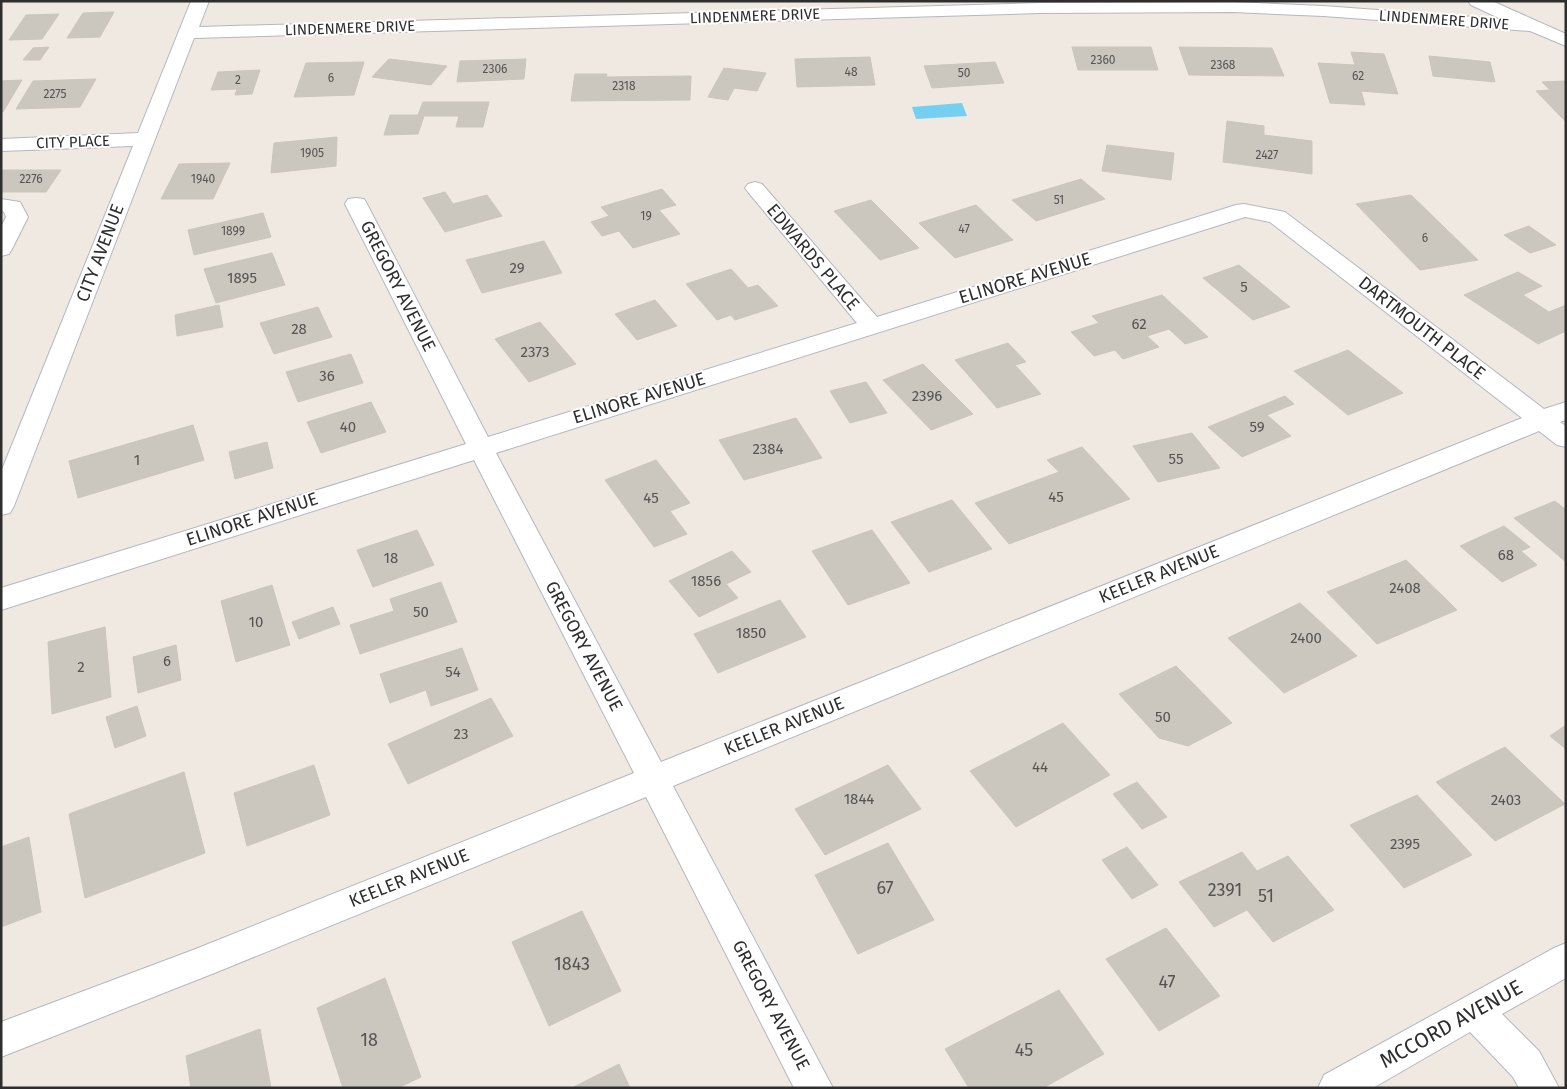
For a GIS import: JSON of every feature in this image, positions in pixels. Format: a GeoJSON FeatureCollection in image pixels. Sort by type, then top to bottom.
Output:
{"type":"FeatureCollection","features":[{"type":"Feature","properties":{"kind":"street","name":"CITY AVENUE"},"geometry":{"type":"LineString","coordinates":[[1,506],[200,1]]}},
{"type":"Feature","properties":{"kind":"street"},"geometry":{"type":"LineString","coordinates":[[600,21],[601,1]]}},
{"type":"Feature","properties":{"kind":"street"},"geometry":{"type":"LineString","coordinates":[[1477,1],[1566,41]]}},
{"type":"Feature","properties":{"kind":"street","name":"LINDENMERE DRIVE"},"geometry":{"type":"LineString","coordinates":[[189,33],[1040,8],[1233,7],[1323,11],[1530,26]]}},
{"type":"Feature","properties":{"kind":"street","name":"CITY PLACE"},"geometry":{"type":"LineString","coordinates":[[1,145],[145,139]]}},
{"type":"Feature","properties":{"kind":"street","name":"EDWARDS PLACE"},"geometry":{"type":"LineString","coordinates":[[755,188],[870,326]]}},
{"type":"Feature","properties":{"kind":"street","name":"GREGORY AVENUE"},"geometry":{"type":"LineString","coordinates":[[356,204],[480,447],[814,1088]]}},
{"type":"Feature","properties":{"kind":"street"},"geometry":{"type":"LineString","coordinates":[[1,205],[12,207],[17,217],[1,249]]}},
{"type":"Feature","properties":{"kind":"street","name":"ELINORE AVENUE"},"geometry":{"type":"LineString","coordinates":[[1,598],[1244,210],[1277,217]]}},
{"type":"Feature","properties":{"kind":"street","name":"DARTMOUTH PLACE"},"geometry":{"type":"LineString","coordinates":[[1277,217],[1553,415],[1566,439]]}},
{"type":"Feature","properties":{"kind":"street","name":"KEELER AVENUE"},"geometry":{"type":"LineString","coordinates":[[1,1040],[215,957],[1553,415]]}},
{"type":"Feature","properties":{"kind":"street","name":"MCCORD AVENUE"},"geometry":{"type":"LineString","coordinates":[[1337,1088],[1566,960]]}},
{"type":"Feature","properties":{"kind":"street"},"geometry":{"type":"LineString","coordinates":[[1474,1011],[1526,1064],[1540,1088]]}},
{"type":"Feature","properties":{"kind":"water"},"geometry":{"type":"Polygon","coordinates":[[[962,103],[967,116],[916,119],[912,107],[962,103]]]}},
{"type":"Feature","properties":{"kind":"building"},"geometry":{"type":"Polygon","coordinates":[[[114,12],[100,37],[67,38],[83,13],[114,12]]]}},
{"type":"Feature","properties":{"kind":"building"},"geometry":{"type":"Polygon","coordinates":[[[59,14],[42,39],[9,40],[26,15],[59,14]]]}},
{"type":"Feature","properties":{"kind":"building"},"geometry":{"type":"Polygon","coordinates":[[[49,47],[40,60],[23,60],[33,48],[49,47]]]}},
{"type":"Feature","properties":{"kind":"building"},"geometry":{"type":"Polygon","coordinates":[[[1072,47],[1151,47],[1158,70],[1078,70],[1072,47]]]}},
{"type":"Feature","properties":{"kind":"building"},"geometry":{"type":"Polygon","coordinates":[[[1179,47],[1272,48],[1284,76],[1189,75],[1179,47]]]}},
{"type":"Feature","properties":{"kind":"building"},"geometry":{"type":"Polygon","coordinates":[[[1351,52],[1384,54],[1398,94],[1361,91],[1365,105],[1330,103],[1318,63],[1355,65],[1351,52]]]}},
{"type":"Feature","properties":{"kind":"building"},"geometry":{"type":"Polygon","coordinates":[[[1429,56],[1490,62],[1495,82],[1433,76],[1429,56]]]}},
{"type":"Feature","properties":{"kind":"building"},"geometry":{"type":"Polygon","coordinates":[[[870,57],[875,85],[797,87],[795,59],[870,57]]]}},
{"type":"Feature","properties":{"kind":"building"},"geometry":{"type":"Polygon","coordinates":[[[389,59],[447,66],[431,85],[372,77],[389,59]]]}},
{"type":"Feature","properties":{"kind":"building"},"geometry":{"type":"Polygon","coordinates":[[[526,59],[524,79],[457,82],[460,61],[526,59]]]}},
{"type":"Feature","properties":{"kind":"building"},"geometry":{"type":"Polygon","coordinates":[[[364,62],[354,95],[294,97],[306,63],[364,62]]]}},
{"type":"Feature","properties":{"kind":"building"},"geometry":{"type":"Polygon","coordinates":[[[995,62],[1004,83],[932,88],[924,66],[995,62]]]}},
{"type":"Feature","properties":{"kind":"building"},"geometry":{"type":"Polygon","coordinates":[[[724,68],[766,73],[757,91],[734,88],[728,100],[708,97],[724,68]]]}},
{"type":"Feature","properties":{"kind":"building"},"geometry":{"type":"Polygon","coordinates":[[[260,70],[252,94],[235,95],[237,89],[211,90],[218,72],[260,70]]]}},
{"type":"Feature","properties":{"kind":"building"},"geometry":{"type":"Polygon","coordinates":[[[575,74],[607,74],[606,77],[691,76],[690,100],[571,101],[575,74]]]}},
{"type":"Feature","properties":{"kind":"building"},"geometry":{"type":"Polygon","coordinates":[[[96,79],[80,107],[16,109],[33,81],[96,79]]]}},
{"type":"Feature","properties":{"kind":"building"},"geometry":{"type":"Polygon","coordinates":[[[22,80],[3,112],[1,112],[1,81],[22,80]]]}},
{"type":"Feature","properties":{"kind":"building"},"geometry":{"type":"Polygon","coordinates":[[[1566,81],[1566,122],[1536,91],[1550,90],[1542,82],[1566,81]]]}},
{"type":"Feature","properties":{"kind":"building"},"geometry":{"type":"Polygon","coordinates":[[[423,102],[489,102],[483,127],[456,127],[459,116],[424,116],[418,134],[384,135],[390,115],[418,115],[423,102]]]}},
{"type":"Feature","properties":{"kind":"building"},"geometry":{"type":"Polygon","coordinates":[[[1227,121],[1264,126],[1264,135],[1312,141],[1312,174],[1223,162],[1227,121]]]}},
{"type":"Feature","properties":{"kind":"building"},"geometry":{"type":"Polygon","coordinates":[[[337,137],[336,166],[271,173],[274,143],[337,137]]]}},
{"type":"Feature","properties":{"kind":"building"},"geometry":{"type":"Polygon","coordinates":[[[1107,145],[1174,153],[1171,180],[1102,171],[1107,145]]]}},
{"type":"Feature","properties":{"kind":"building"},"geometry":{"type":"Polygon","coordinates":[[[230,163],[213,199],[161,199],[179,164],[230,163]]]}},
{"type":"Feature","properties":{"kind":"building"},"geometry":{"type":"Polygon","coordinates":[[[1,170],[61,170],[46,192],[1,192],[1,170]]]}},
{"type":"Feature","properties":{"kind":"building"},"geometry":{"type":"Polygon","coordinates":[[[1081,179],[1105,199],[1036,221],[1012,200],[1081,179]]]}},
{"type":"Feature","properties":{"kind":"building"},"geometry":{"type":"Polygon","coordinates":[[[662,189],[676,205],[659,210],[680,234],[633,248],[619,231],[602,236],[591,222],[609,216],[601,207],[662,189]]]}},
{"type":"Feature","properties":{"kind":"building"},"geometry":{"type":"Polygon","coordinates":[[[445,192],[453,204],[487,195],[502,216],[445,232],[423,198],[445,192]]]}},
{"type":"Feature","properties":{"kind":"building"},"geometry":{"type":"Polygon","coordinates":[[[1411,195],[1478,260],[1420,270],[1356,204],[1411,195]]]}},
{"type":"Feature","properties":{"kind":"building"},"geometry":{"type":"Polygon","coordinates":[[[871,200],[919,248],[880,260],[834,211],[871,200]]]}},
{"type":"Feature","properties":{"kind":"building"},"geometry":{"type":"Polygon","coordinates":[[[976,205],[1013,240],[955,258],[919,223],[976,205]]]}},
{"type":"Feature","properties":{"kind":"building"},"geometry":{"type":"Polygon","coordinates":[[[263,213],[271,237],[194,255],[188,230],[263,213]]]}},
{"type":"Feature","properties":{"kind":"building"},"geometry":{"type":"Polygon","coordinates":[[[1529,226],[1556,245],[1530,253],[1504,235],[1529,226]]]}},
{"type":"Feature","properties":{"kind":"building"},"geometry":{"type":"Polygon","coordinates":[[[544,241],[562,273],[482,293],[466,260],[544,241]]]}},
{"type":"Feature","properties":{"kind":"building"},"geometry":{"type":"Polygon","coordinates":[[[272,253],[285,285],[216,303],[204,269],[272,253]]]}},
{"type":"Feature","properties":{"kind":"building"},"geometry":{"type":"Polygon","coordinates":[[[1239,265],[1290,307],[1253,320],[1203,278],[1239,265]]]}},
{"type":"Feature","properties":{"kind":"building"},"geometry":{"type":"Polygon","coordinates":[[[731,269],[748,288],[758,285],[778,306],[735,320],[731,315],[717,320],[686,284],[731,269]]]}},
{"type":"Feature","properties":{"kind":"building"},"geometry":{"type":"Polygon","coordinates":[[[1518,272],[1542,286],[1523,295],[1549,312],[1566,305],[1566,331],[1538,344],[1464,295],[1518,272]]]}},
{"type":"Feature","properties":{"kind":"building"},"geometry":{"type":"Polygon","coordinates":[[[1162,295],[1208,337],[1185,344],[1169,329],[1147,336],[1159,347],[1123,359],[1115,350],[1094,356],[1071,332],[1099,323],[1092,316],[1162,295]]]}},
{"type":"Feature","properties":{"kind":"building"},"geometry":{"type":"Polygon","coordinates":[[[655,300],[677,326],[637,340],[615,314],[655,300]]]}},
{"type":"Feature","properties":{"kind":"building"},"geometry":{"type":"Polygon","coordinates":[[[219,305],[223,327],[177,336],[175,315],[219,305]]]}},
{"type":"Feature","properties":{"kind":"building"},"geometry":{"type":"Polygon","coordinates":[[[318,307],[332,337],[274,354],[260,323],[318,307]]]}},
{"type":"Feature","properties":{"kind":"building"},"geometry":{"type":"Polygon","coordinates":[[[540,322],[576,364],[529,382],[495,339],[540,322]]]}},
{"type":"Feature","properties":{"kind":"building"},"geometry":{"type":"Polygon","coordinates":[[[1008,343],[1026,362],[1015,365],[1041,394],[997,408],[955,360],[1008,343]]]}},
{"type":"Feature","properties":{"kind":"building"},"geometry":{"type":"Polygon","coordinates":[[[1348,350],[1403,393],[1348,415],[1294,371],[1348,350]]]}},
{"type":"Feature","properties":{"kind":"building"},"geometry":{"type":"Polygon","coordinates":[[[351,354],[363,383],[298,402],[286,372],[351,354]]]}},
{"type":"Feature","properties":{"kind":"building"},"geometry":{"type":"Polygon","coordinates":[[[923,364],[973,414],[931,430],[883,380],[923,364]]]}},
{"type":"Feature","properties":{"kind":"building"},"geometry":{"type":"Polygon","coordinates":[[[866,382],[887,413],[850,423],[830,391],[866,382]]]}},
{"type":"Feature","properties":{"kind":"building"},"geometry":{"type":"Polygon","coordinates":[[[1285,396],[1294,404],[1267,415],[1291,436],[1242,457],[1208,427],[1285,396]]]}},
{"type":"Feature","properties":{"kind":"building"},"geometry":{"type":"Polygon","coordinates":[[[371,402],[386,432],[321,453],[307,422],[371,402]]]}},
{"type":"Feature","properties":{"kind":"building"},"geometry":{"type":"Polygon","coordinates":[[[796,418],[822,458],[744,480],[719,440],[796,418]]]}},
{"type":"Feature","properties":{"kind":"building"},"geometry":{"type":"Polygon","coordinates":[[[193,425],[204,460],[78,498],[69,461],[193,425]]]}},
{"type":"Feature","properties":{"kind":"building"},"geometry":{"type":"Polygon","coordinates":[[[1192,433],[1220,468],[1158,482],[1133,446],[1192,433]]]}},
{"type":"Feature","properties":{"kind":"building"},"geometry":{"type":"Polygon","coordinates":[[[267,442],[273,468],[235,479],[229,452],[267,442]]]}},
{"type":"Feature","properties":{"kind":"building"},"geometry":{"type":"Polygon","coordinates":[[[1082,447],[1130,499],[1009,544],[975,503],[1059,472],[1047,460],[1082,447]]]}},
{"type":"Feature","properties":{"kind":"building"},"geometry":{"type":"Polygon","coordinates":[[[656,460],[690,503],[670,511],[687,534],[654,547],[605,480],[656,460]]]}},
{"type":"Feature","properties":{"kind":"building"},"geometry":{"type":"Polygon","coordinates":[[[952,500],[992,549],[929,572],[891,522],[952,500]]]}},
{"type":"Feature","properties":{"kind":"building"},"geometry":{"type":"Polygon","coordinates":[[[1555,501],[1566,510],[1566,562],[1514,518],[1555,501]]]}},
{"type":"Feature","properties":{"kind":"building"},"geometry":{"type":"Polygon","coordinates":[[[1504,526],[1530,547],[1521,551],[1537,565],[1502,582],[1460,546],[1504,526]]]}},
{"type":"Feature","properties":{"kind":"building"},"geometry":{"type":"Polygon","coordinates":[[[417,530],[434,565],[373,587],[357,550],[417,530]]]}},
{"type":"Feature","properties":{"kind":"building"},"geometry":{"type":"Polygon","coordinates":[[[872,530],[910,583],[848,605],[812,551],[872,530]]]}},
{"type":"Feature","properties":{"kind":"building"},"geometry":{"type":"Polygon","coordinates":[[[732,551],[751,572],[726,584],[738,598],[699,617],[669,581],[732,551]]]}},
{"type":"Feature","properties":{"kind":"building"},"geometry":{"type":"Polygon","coordinates":[[[1406,560],[1457,610],[1377,644],[1327,592],[1406,560]]]}},
{"type":"Feature","properties":{"kind":"building"},"geometry":{"type":"Polygon","coordinates":[[[441,582],[457,622],[360,654],[350,625],[394,611],[390,599],[441,582]]]}},
{"type":"Feature","properties":{"kind":"building"},"geometry":{"type":"Polygon","coordinates":[[[272,585],[290,645],[236,662],[221,601],[272,585]]]}},
{"type":"Feature","properties":{"kind":"building"},"geometry":{"type":"Polygon","coordinates":[[[780,600],[806,637],[718,673],[694,634],[780,600]]]}},
{"type":"Feature","properties":{"kind":"building"},"geometry":{"type":"Polygon","coordinates":[[[1300,603],[1357,656],[1284,693],[1228,638],[1300,603]]]}},
{"type":"Feature","properties":{"kind":"building"},"geometry":{"type":"Polygon","coordinates":[[[333,607],[340,624],[299,639],[292,622],[333,607]]]}},
{"type":"Feature","properties":{"kind":"building"},"geometry":{"type":"Polygon","coordinates":[[[105,627],[111,697],[52,714],[48,642],[105,627]]]}},
{"type":"Feature","properties":{"kind":"building"},"geometry":{"type":"Polygon","coordinates":[[[176,645],[181,680],[138,693],[133,657],[176,645]]]}},
{"type":"Feature","properties":{"kind":"building"},"geometry":{"type":"Polygon","coordinates":[[[462,648],[478,690],[431,706],[426,690],[390,703],[380,674],[462,648]]]}},
{"type":"Feature","properties":{"kind":"building"},"geometry":{"type":"Polygon","coordinates":[[[1176,666],[1232,723],[1188,746],[1159,738],[1119,694],[1176,666]]]}},
{"type":"Feature","properties":{"kind":"building"},"geometry":{"type":"Polygon","coordinates":[[[491,698],[513,736],[408,784],[388,744],[491,698]]]}},
{"type":"Feature","properties":{"kind":"building"},"geometry":{"type":"Polygon","coordinates":[[[137,706],[146,736],[115,748],[106,717],[137,706]]]}},
{"type":"Feature","properties":{"kind":"building"},"geometry":{"type":"Polygon","coordinates":[[[1063,723],[1110,775],[1016,827],[970,771],[1063,723]]]}},
{"type":"Feature","properties":{"kind":"building"},"geometry":{"type":"Polygon","coordinates":[[[1566,725],[1566,749],[1550,736],[1566,725]]]}},
{"type":"Feature","properties":{"kind":"building"},"geometry":{"type":"Polygon","coordinates":[[[1505,747],[1565,804],[1495,841],[1436,782],[1505,747]]]}},
{"type":"Feature","properties":{"kind":"building"},"geometry":{"type":"Polygon","coordinates":[[[314,765],[330,815],[247,846],[234,793],[314,765]]]}},
{"type":"Feature","properties":{"kind":"building"},"geometry":{"type":"Polygon","coordinates":[[[888,765],[921,809],[825,855],[795,809],[888,765]]]}},
{"type":"Feature","properties":{"kind":"building"},"geometry":{"type":"Polygon","coordinates":[[[184,772],[205,853],[85,898],[69,814],[184,772]]]}},
{"type":"Feature","properties":{"kind":"building"},"geometry":{"type":"Polygon","coordinates":[[[1137,782],[1167,817],[1142,829],[1113,794],[1137,782]]]}},
{"type":"Feature","properties":{"kind":"building"},"geometry":{"type":"Polygon","coordinates":[[[1417,795],[1472,855],[1404,888],[1350,825],[1417,795]]]}},
{"type":"Feature","properties":{"kind":"building"},"geometry":{"type":"Polygon","coordinates":[[[29,837],[41,912],[1,927],[1,847],[29,837]]]}},
{"type":"Feature","properties":{"kind":"building"},"geometry":{"type":"Polygon","coordinates":[[[888,843],[934,920],[858,954],[815,875],[888,843]]]}},
{"type":"Feature","properties":{"kind":"building"},"geometry":{"type":"Polygon","coordinates":[[[1127,847],[1158,885],[1132,899],[1102,860],[1127,847]]]}},
{"type":"Feature","properties":{"kind":"building"},"geometry":{"type":"Polygon","coordinates":[[[1242,852],[1257,871],[1288,856],[1334,910],[1273,942],[1247,910],[1214,927],[1179,882],[1242,852]]]}},
{"type":"Feature","properties":{"kind":"building"},"geometry":{"type":"Polygon","coordinates":[[[582,911],[621,991],[549,1026],[512,942],[582,911]]]}},
{"type":"Feature","properties":{"kind":"building"},"geometry":{"type":"Polygon","coordinates":[[[1166,928],[1220,996],[1159,1031],[1106,959],[1166,928]]]}},
{"type":"Feature","properties":{"kind":"building"},"geometry":{"type":"Polygon","coordinates":[[[385,978],[421,1077],[398,1088],[343,1088],[317,1008],[385,978]]]}},
{"type":"Feature","properties":{"kind":"building"},"geometry":{"type":"Polygon","coordinates":[[[1059,990],[1104,1054],[1043,1088],[969,1088],[945,1049],[1059,990]]]}},
{"type":"Feature","properties":{"kind":"building"},"geometry":{"type":"Polygon","coordinates":[[[260,1029],[271,1088],[191,1088],[186,1056],[260,1029]]]}},
{"type":"Feature","properties":{"kind":"building"},"geometry":{"type":"Polygon","coordinates":[[[619,1064],[630,1088],[572,1088],[619,1064]]]}}]}
